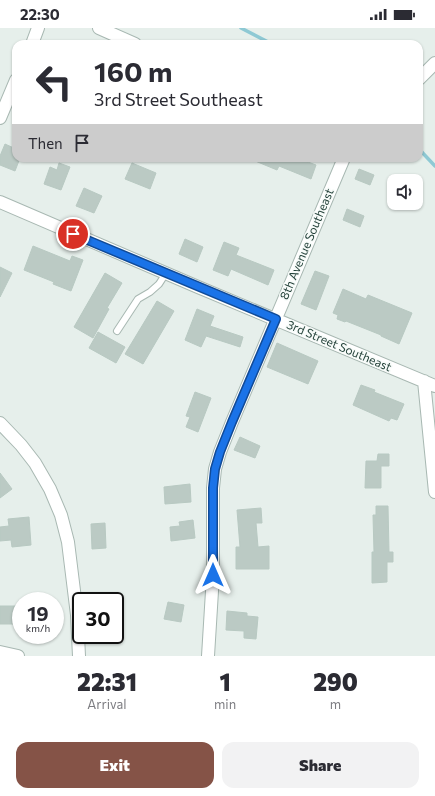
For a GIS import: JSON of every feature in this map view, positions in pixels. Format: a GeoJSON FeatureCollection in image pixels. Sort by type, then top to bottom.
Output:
{"type":"FeatureCollection","features":[{"type":"Feature","properties":{"kind":"street"},"geometry":{"type":"LineString","coordinates":[[34,40],[38,28]]}},
{"type":"Feature","properties":{"kind":"street"},"geometry":{"type":"LineString","coordinates":[[99,28],[126,40]]}},
{"type":"Feature","properties":{"kind":"street"},"geometry":{"type":"LineString","coordinates":[[423,75],[435,63]]}},
{"type":"Feature","properties":{"kind":"street"},"geometry":{"type":"LineString","coordinates":[[0,118],[12,90]]}},
{"type":"Feature","properties":{"kind":"street","name":"8th Avenue Southeast"},"geometry":{"type":"LineString","coordinates":[[208,656],[213,575],[213,488],[215,469],[220,452],[342,162]]}},
{"type":"Feature","properties":{"kind":"street","name":"3rd Street Southeast"},"geometry":{"type":"LineString","coordinates":[[0,202],[435,386]]}},
{"type":"Feature","properties":{"kind":"street"},"geometry":{"type":"LineString","coordinates":[[424,382],[435,492]]}},
{"type":"Feature","properties":{"kind":"street"},"geometry":{"type":"LineString","coordinates":[[0,423],[21,445],[35,463],[50,489],[61,515],[68,542],[77,615],[79,656]]}},
{"type":"Feature","properties":{"kind":"street"},"geometry":{"type":"LineString","coordinates":[[0,652],[18,656]]}},
{"type":"Feature","properties":{"kind":"lane"},"geometry":{"type":"LineString","coordinates":[[117,331],[138,299],[150,292],[158,284],[166,272]]}},
{"type":"Feature","properties":{"kind":"building"},"geometry":{"type":"Polygon","coordinates":[[[5,144],[12,147],[12,162],[18,162],[15,171],[0,165],[0,156],[5,144]]]}},
{"type":"Feature","properties":{"kind":"building"},"geometry":{"type":"Polygon","coordinates":[[[258,162],[308,162],[316,165],[311,179],[279,166],[277,170],[258,162]]]}},
{"type":"Feature","properties":{"kind":"building"},"geometry":{"type":"Polygon","coordinates":[[[59,163],[70,167],[61,190],[44,184],[50,167],[57,170],[59,163]]]}},
{"type":"Feature","properties":{"kind":"building"},"geometry":{"type":"Polygon","coordinates":[[[132,163],[156,173],[150,189],[125,179],[132,163]]]}},
{"type":"Feature","properties":{"kind":"building"},"geometry":{"type":"Polygon","coordinates":[[[359,169],[374,175],[370,185],[355,179],[359,169]]]}},
{"type":"Feature","properties":{"kind":"building"},"geometry":{"type":"Polygon","coordinates":[[[84,188],[102,196],[94,213],[76,206],[84,188]]]}},
{"type":"Feature","properties":{"kind":"building"},"geometry":{"type":"Polygon","coordinates":[[[347,209],[364,216],[360,227],[343,220],[347,209]]]}},
{"type":"Feature","properties":{"kind":"building"},"geometry":{"type":"Polygon","coordinates":[[[185,239],[203,247],[197,262],[179,254],[185,239]]]}},
{"type":"Feature","properties":{"kind":"building"},"geometry":{"type":"Polygon","coordinates":[[[224,242],[239,248],[236,255],[274,270],[268,285],[231,269],[228,276],[213,270],[224,242]]]}},
{"type":"Feature","properties":{"kind":"building"},"geometry":{"type":"Polygon","coordinates":[[[33,246],[70,261],[72,256],[83,260],[71,291],[53,284],[54,282],[24,270],[33,246]]]}},
{"type":"Feature","properties":{"kind":"building"},"geometry":{"type":"Polygon","coordinates":[[[0,267],[12,273],[0,297],[0,267]]]}},
{"type":"Feature","properties":{"kind":"building"},"geometry":{"type":"Polygon","coordinates":[[[315,271],[329,276],[316,310],[301,304],[315,271]]]}},
{"type":"Feature","properties":{"kind":"building"},"geometry":{"type":"Polygon","coordinates":[[[105,273],[122,283],[107,308],[109,309],[93,338],[74,327],[105,273]]]}},
{"type":"Feature","properties":{"kind":"building"},"geometry":{"type":"Polygon","coordinates":[[[343,289],[366,299],[368,295],[412,313],[399,344],[381,335],[337,319],[338,315],[333,313],[343,289]]]}},
{"type":"Feature","properties":{"kind":"building"},"geometry":{"type":"Polygon","coordinates":[[[157,301],[174,311],[143,364],[125,354],[157,301]]]}},
{"type":"Feature","properties":{"kind":"building"},"geometry":{"type":"Polygon","coordinates":[[[197,309],[214,316],[210,326],[243,337],[240,347],[206,336],[201,347],[185,340],[197,309]]]}},
{"type":"Feature","properties":{"kind":"building"},"geometry":{"type":"Polygon","coordinates":[[[98,332],[125,347],[116,363],[89,348],[98,332]]]}},
{"type":"Feature","properties":{"kind":"building"},"geometry":{"type":"Polygon","coordinates":[[[277,343],[318,361],[308,384],[267,367],[277,343]]]}},
{"type":"Feature","properties":{"kind":"building"},"geometry":{"type":"Polygon","coordinates":[[[361,385],[404,404],[397,420],[391,418],[389,421],[353,405],[361,385]]]}},
{"type":"Feature","properties":{"kind":"building"},"geometry":{"type":"Polygon","coordinates":[[[195,392],[211,398],[198,432],[186,427],[190,417],[186,416],[195,392]]]}},
{"type":"Feature","properties":{"kind":"building"},"geometry":{"type":"Polygon","coordinates":[[[240,437],[260,446],[255,458],[234,450],[240,437]]]}},
{"type":"Feature","properties":{"kind":"building"},"geometry":{"type":"Polygon","coordinates":[[[378,454],[389,454],[389,466],[381,466],[381,488],[365,488],[366,461],[377,461],[378,454]]]}},
{"type":"Feature","properties":{"kind":"building"},"geometry":{"type":"Polygon","coordinates":[[[0,473],[12,489],[0,498],[0,473]]]}},
{"type":"Feature","properties":{"kind":"building"},"geometry":{"type":"Polygon","coordinates":[[[190,484],[191,502],[165,504],[164,487],[190,484]]]}},
{"type":"Feature","properties":{"kind":"building"},"geometry":{"type":"Polygon","coordinates":[[[376,506],[388,506],[389,552],[393,552],[393,562],[387,562],[387,582],[372,583],[372,552],[374,552],[373,515],[376,515],[376,506]]]}},
{"type":"Feature","properties":{"kind":"building"},"geometry":{"type":"Polygon","coordinates":[[[261,508],[262,523],[256,523],[258,547],[269,546],[269,569],[236,569],[236,547],[240,547],[237,510],[261,508]]]}},
{"type":"Feature","properties":{"kind":"building"},"geometry":{"type":"Polygon","coordinates":[[[29,517],[31,545],[12,547],[11,540],[0,541],[0,527],[9,526],[8,519],[29,517]]]}},
{"type":"Feature","properties":{"kind":"building"},"geometry":{"type":"Polygon","coordinates":[[[193,520],[195,538],[171,541],[170,527],[180,526],[179,522],[193,520]]]}},
{"type":"Feature","properties":{"kind":"building"},"geometry":{"type":"Polygon","coordinates":[[[105,523],[106,548],[92,549],[91,524],[105,523]]]}},
{"type":"Feature","properties":{"kind":"building"},"geometry":{"type":"Polygon","coordinates":[[[168,602],[184,605],[181,622],[164,619],[168,602]]]}},
{"type":"Feature","properties":{"kind":"building"},"geometry":{"type":"Polygon","coordinates":[[[0,606],[12,606],[12,624],[0,624],[0,606]]]}},
{"type":"Feature","properties":{"kind":"building"},"geometry":{"type":"Polygon","coordinates":[[[227,611],[247,613],[247,616],[258,617],[256,639],[244,638],[244,631],[226,630],[227,611]]]}},
{"type":"Feature","properties":{"kind":"waterway"},"geometry":{"type":"LineString","coordinates":[[241,28],[264,40]]}},
{"type":"Feature","properties":{"kind":"waterway"},"geometry":{"type":"LineString","coordinates":[[423,153],[435,166]]}},
{"type":"Feature","properties":{"kind":"route"},"geometry":{"type":"LineString","coordinates":[[73,234],[276,319],[232,422],[215,469],[213,488],[213,575]]}}]}
